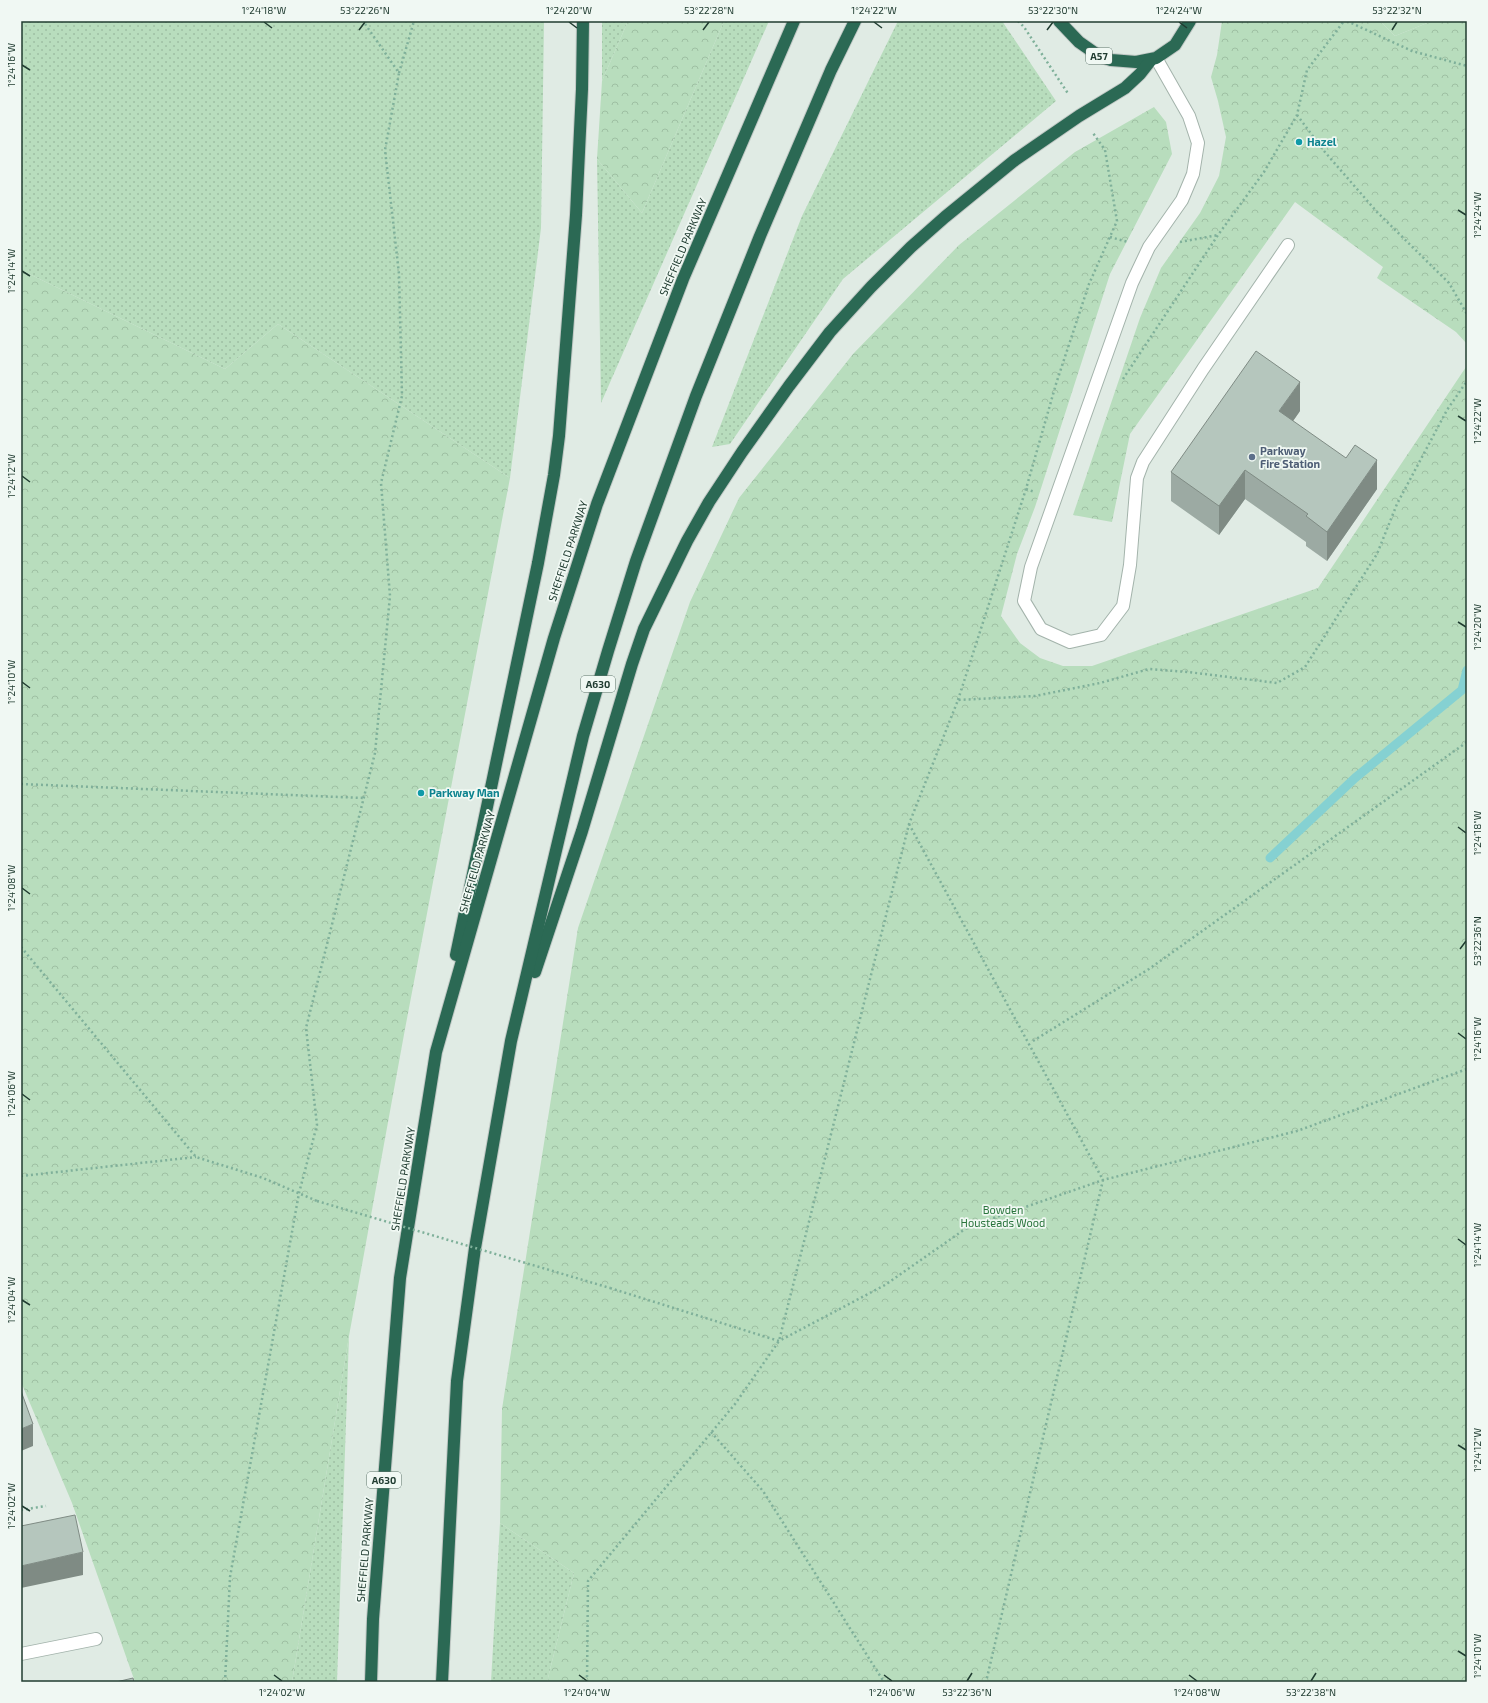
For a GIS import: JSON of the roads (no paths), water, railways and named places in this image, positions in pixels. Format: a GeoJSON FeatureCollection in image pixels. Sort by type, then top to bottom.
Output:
{"type":"FeatureCollection","features":[{"type":"Feature","properties":{"kind":"highway"},"geometry":{"type":"LineString","coordinates":[[436,1052],[538,563],[554,475],[559,436],[576,215],[582,89],[582,21]]}},
{"type":"Feature","properties":{"kind":"highway","name":"SHEFFIELD PARKWAY"},"geometry":{"type":"LineString","coordinates":[[371,1682],[373,1619],[400,1278],[436,1052],[554,638],[597,504],[683,279],[794,21]]}},
{"type":"Feature","properties":{"kind":"highway","name":"A630"},"geometry":{"type":"LineString","coordinates":[[442,1682],[457,1381],[475,1248],[511,1041],[583,736],[636,561],[724,322],[831,70],[855,21]]}},
{"type":"Feature","properties":{"kind":"highway","name":"A57"},"geometry":{"type":"LineString","coordinates":[[1059,21],[1079,42],[1099,56],[1123,62],[1154,59]]}},
{"type":"Feature","properties":{"kind":"highway"},"geometry":{"type":"LineString","coordinates":[[511,1041],[582,831],[632,664],[644,629],[684,548],[710,502],[742,452],[830,332],[871,287],[911,247],[1015,160],[1079,116],[1125,88],[1154,59],[1175,45],[1190,21]]}},
{"type":"Feature","properties":{"kind":"lane"},"geometry":{"type":"LineString","coordinates":[[1154,59],[1189,116],[1198,143],[1193,174],[1182,200],[1149,248],[1132,283],[1031,567],[1024,601],[1040,629],[1070,642],[1101,635],[1122,606],[1130,565],[1137,478],[1143,462],[1203,369],[1288,245]]}},
{"type":"Feature","properties":{"kind":"lane"},"geometry":{"type":"LineString","coordinates":[[21,1654],[96,1639]]}},
{"type":"Feature","properties":{"kind":"waterway"},"geometry":{"type":"LineString","coordinates":[[1270,858],[1355,778],[1462,690],[1467,670]]}},
{"type":"Feature","properties":{"kind":"place","name":"Hazel"},"geometry":{"type":"Point","coordinates":[1299,142]}},
{"type":"Feature","properties":{"kind":"place","name":"Parkway Fire Station"},"geometry":{"type":"Point","coordinates":[1252,457]}},
{"type":"Feature","properties":{"kind":"place","name":"Parkway Man"},"geometry":{"type":"Point","coordinates":[421,793]}},
{"type":"Feature","properties":{"kind":"park label","name":"Bowden Housteads Wood"},"geometry":{"type":"Point","coordinates":[1003,1216]}}]}
